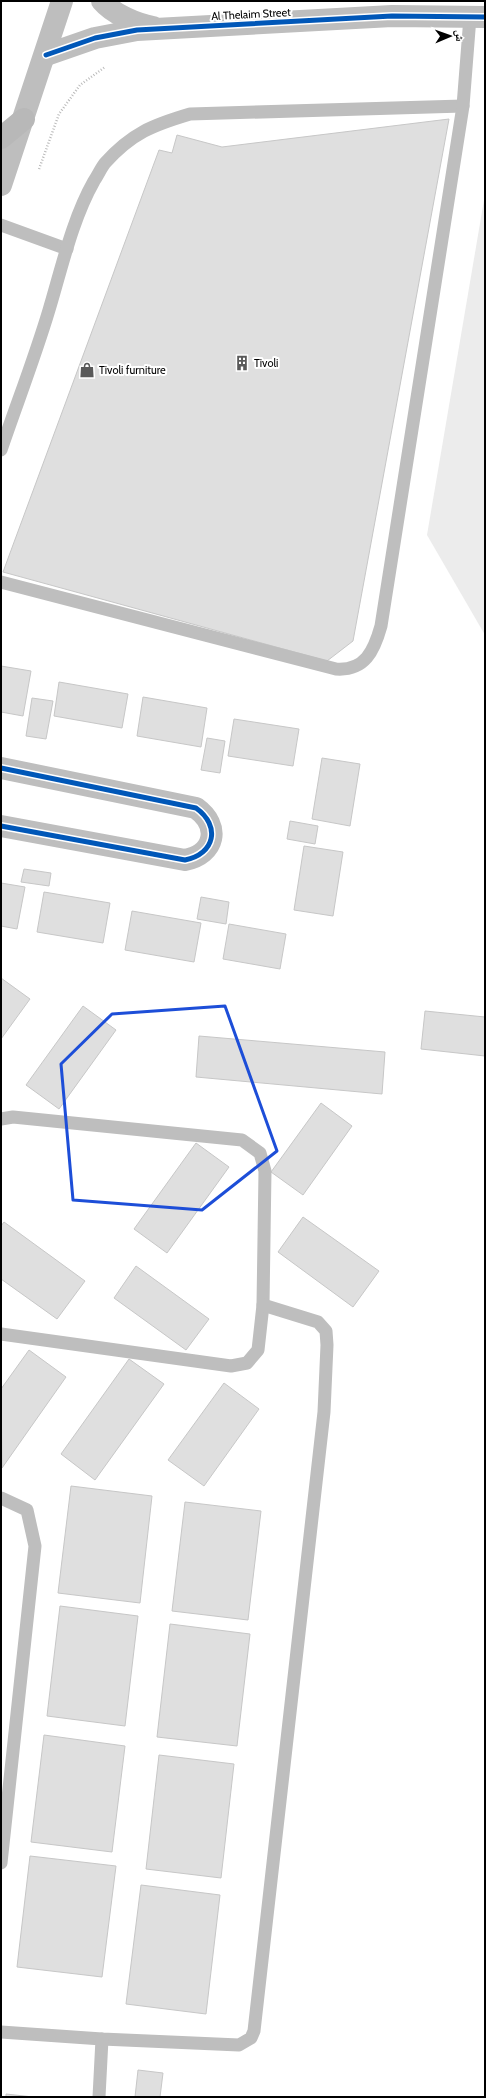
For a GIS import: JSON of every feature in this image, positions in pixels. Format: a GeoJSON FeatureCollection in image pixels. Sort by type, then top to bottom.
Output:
{"type":"FeatureCollection","features":[{"type":"Feature","properties":{"kind":"street"},"geometry":{"type":"LineString","coordinates":[[1,185],[46,55],[62,1]]}},
{"type":"Feature","properties":{"kind":"street","name":"Al Thelaim Street"},"geometry":{"type":"LineString","coordinates":[[102,1],[107,7],[141,25],[162,29]]}},
{"type":"Feature","properties":{"kind":"street","name":"Al Thelaim Street"},"geometry":{"type":"LineString","coordinates":[[46,55],[95,38],[137,30],[394,8],[478,17]]}},
{"type":"Feature","properties":{"kind":"street"},"geometry":{"type":"LineString","coordinates":[[1,138],[24,119]]}},
{"type":"Feature","properties":{"kind":"street"},"geometry":{"type":"LineString","coordinates":[[1,768],[196,808],[205,814],[210,823],[212,833],[210,844],[204,852],[195,858],[185,860],[1,826]]}},
{"type":"Feature","properties":{"kind":"lane"},"geometry":{"type":"LineString","coordinates":[[1,582],[336,669],[347,670],[357,666],[367,658],[376,643],[381,626],[462,106],[478,17]]}},
{"type":"Feature","properties":{"kind":"lane"},"geometry":{"type":"LineString","coordinates":[[1,450],[49,311],[67,249],[89,191],[104,164],[124,144],[140,132],[161,123],[190,114],[462,106]]}},
{"type":"Feature","properties":{"kind":"lane"},"geometry":{"type":"LineString","coordinates":[[1,225],[67,249]]}},
{"type":"Feature","properties":{"kind":"lane"},"geometry":{"type":"LineString","coordinates":[[1,1119],[13,1117],[242,1140],[260,1153],[265,1171],[263,1305],[258,1350],[247,1363],[231,1366],[1,1334]]}},
{"type":"Feature","properties":{"kind":"lane"},"geometry":{"type":"LineString","coordinates":[[1,2032],[102,2039],[239,2045],[251,2038],[254,2031],[324,1412],[327,1345],[326,1331],[318,1322],[263,1305]]}},
{"type":"Feature","properties":{"kind":"lane"},"geometry":{"type":"LineString","coordinates":[[1,1498],[27,1510],[35,1546],[1,1863]]}},
{"type":"Feature","properties":{"kind":"lane"},"geometry":{"type":"LineString","coordinates":[[99,2097],[102,2039]]}},
{"type":"Feature","properties":{"kind":"path"},"geometry":{"type":"LineString","coordinates":[[38,171],[59,114],[80,85],[108,65]]}},
{"type":"Feature","properties":{"kind":"highlighted area"},"geometry":{"type":"Polygon","coordinates":[[[225,1006],[277,1151],[202,1210],[73,1200],[61,1064],[112,1014],[225,1006]]]}},
{"type":"Feature","properties":{"kind":"shaded area"},"geometry":{"type":"Polygon","coordinates":[[[485,194],[485,635],[427,535],[485,194]]]}},
{"type":"Feature","properties":{"kind":"building","name":"Tivoli"},"geometry":{"type":"Polygon","coordinates":[[[449,119],[353,641],[327,661],[3,572],[159,150],[172,153],[177,135],[222,147],[449,119]]]}},
{"type":"Feature","properties":{"kind":"building"},"geometry":{"type":"Polygon","coordinates":[[[1,666],[31,671],[23,716],[1,712],[1,666]]]}},
{"type":"Feature","properties":{"kind":"building"},"geometry":{"type":"Polygon","coordinates":[[[59,682],[128,694],[122,728],[54,716],[59,682]]]}},
{"type":"Feature","properties":{"kind":"building"},"geometry":{"type":"Polygon","coordinates":[[[143,697],[207,708],[201,747],[137,736],[143,697]]]}},
{"type":"Feature","properties":{"kind":"building"},"geometry":{"type":"Polygon","coordinates":[[[32,698],[53,701],[46,739],[26,736],[32,698]]]}},
{"type":"Feature","properties":{"kind":"building"},"geometry":{"type":"Polygon","coordinates":[[[234,719],[299,729],[293,766],[228,756],[234,719]]]}},
{"type":"Feature","properties":{"kind":"building"},"geometry":{"type":"Polygon","coordinates":[[[207,738],[225,741],[220,773],[201,770],[207,738]]]}},
{"type":"Feature","properties":{"kind":"building"},"geometry":{"type":"Polygon","coordinates":[[[322,758],[360,764],[350,826],[312,819],[322,758]]]}},
{"type":"Feature","properties":{"kind":"building"},"geometry":{"type":"Polygon","coordinates":[[[290,821],[318,826],[315,844],[287,839],[290,821]]]}},
{"type":"Feature","properties":{"kind":"building"},"geometry":{"type":"Polygon","coordinates":[[[304,846],[343,852],[333,916],[294,910],[304,846]]]}},
{"type":"Feature","properties":{"kind":"building"},"geometry":{"type":"Polygon","coordinates":[[[24,869],[51,873],[49,886],[21,882],[24,869]]]}},
{"type":"Feature","properties":{"kind":"building"},"geometry":{"type":"Polygon","coordinates":[[[1,883],[25,887],[17,929],[1,926],[1,883]]]}},
{"type":"Feature","properties":{"kind":"building"},"geometry":{"type":"Polygon","coordinates":[[[44,892],[110,903],[103,943],[37,932],[44,892]]]}},
{"type":"Feature","properties":{"kind":"building"},"geometry":{"type":"Polygon","coordinates":[[[201,897],[229,902],[226,924],[197,919],[201,897]]]}},
{"type":"Feature","properties":{"kind":"building"},"geometry":{"type":"Polygon","coordinates":[[[132,911],[201,923],[194,962],[125,950],[132,911]]]}},
{"type":"Feature","properties":{"kind":"building"},"geometry":{"type":"Polygon","coordinates":[[[229,924],[286,934],[280,969],[223,959],[229,924]]]}},
{"type":"Feature","properties":{"kind":"building"},"geometry":{"type":"Polygon","coordinates":[[[1,978],[30,999],[1,1039],[1,978]]]}},
{"type":"Feature","properties":{"kind":"building"},"geometry":{"type":"Polygon","coordinates":[[[83,1006],[116,1030],[59,1109],[26,1085],[83,1006]]]}},
{"type":"Feature","properties":{"kind":"building"},"geometry":{"type":"Polygon","coordinates":[[[425,1011],[485,1017],[485,1056],[421,1049],[425,1011]]]}},
{"type":"Feature","properties":{"kind":"building"},"geometry":{"type":"Polygon","coordinates":[[[199,1036],[385,1052],[382,1094],[196,1077],[199,1036]]]}},
{"type":"Feature","properties":{"kind":"building"},"geometry":{"type":"Polygon","coordinates":[[[321,1103],[352,1126],[303,1195],[271,1172],[321,1103]]]}},
{"type":"Feature","properties":{"kind":"building"},"geometry":{"type":"Polygon","coordinates":[[[196,1143],[229,1167],[167,1253],[134,1229],[196,1143]]]}},
{"type":"Feature","properties":{"kind":"building"},"geometry":{"type":"Polygon","coordinates":[[[303,1217],[379,1271],[353,1307],[278,1252],[303,1217]]]}},
{"type":"Feature","properties":{"kind":"building"},"geometry":{"type":"Polygon","coordinates":[[[4,1222],[85,1281],[57,1319],[1,1279],[1,1226],[4,1222]]]}},
{"type":"Feature","properties":{"kind":"building"},"geometry":{"type":"Polygon","coordinates":[[[136,1266],[209,1319],[186,1350],[114,1298],[136,1266]]]}},
{"type":"Feature","properties":{"kind":"building"},"geometry":{"type":"Polygon","coordinates":[[[29,1350],[66,1377],[2,1468],[1,1389],[29,1350]]]}},
{"type":"Feature","properties":{"kind":"building"},"geometry":{"type":"Polygon","coordinates":[[[129,1359],[164,1384],[95,1480],[61,1454],[129,1359]]]}},
{"type":"Feature","properties":{"kind":"building"},"geometry":{"type":"Polygon","coordinates":[[[224,1383],[259,1409],[204,1486],[168,1460],[224,1383]]]}},
{"type":"Feature","properties":{"kind":"building"},"geometry":{"type":"Polygon","coordinates":[[[71,1486],[152,1496],[140,1603],[58,1593],[71,1486]]]}},
{"type":"Feature","properties":{"kind":"building"},"geometry":{"type":"Polygon","coordinates":[[[185,1502],[261,1511],[248,1620],[172,1611],[185,1502]]]}},
{"type":"Feature","properties":{"kind":"building"},"geometry":{"type":"Polygon","coordinates":[[[60,1606],[138,1616],[125,1726],[47,1716],[60,1606]]]}},
{"type":"Feature","properties":{"kind":"building"},"geometry":{"type":"Polygon","coordinates":[[[170,1624],[250,1634],[237,1746],[157,1737],[170,1624]]]}},
{"type":"Feature","properties":{"kind":"building"},"geometry":{"type":"Polygon","coordinates":[[[44,1735],[125,1746],[112,1852],[31,1842],[44,1735]]]}},
{"type":"Feature","properties":{"kind":"building"},"geometry":{"type":"Polygon","coordinates":[[[159,1755],[234,1764],[221,1878],[146,1869],[159,1755]]]}},
{"type":"Feature","properties":{"kind":"building"},"geometry":{"type":"Polygon","coordinates":[[[30,1856],[116,1866],[102,1977],[17,1967],[30,1856]]]}},
{"type":"Feature","properties":{"kind":"building"},"geometry":{"type":"Polygon","coordinates":[[[141,1885],[220,1895],[206,2014],[126,2004],[141,1885]]]}},
{"type":"Feature","properties":{"kind":"building"},"geometry":{"type":"Polygon","coordinates":[[[138,2070],[163,2073],[160,2097],[135,2097],[138,2070]]]}},
{"type":"Feature","properties":{"kind":"building"},"geometry":{"type":"Polygon","coordinates":[[[6,2094],[33,2097],[6,2097],[6,2094]]]}},
{"type":"Feature","properties":{"kind":"cycle path"},"geometry":{"type":"LineString","coordinates":[[46,55],[95,38],[137,30],[392,16],[485,17]]}},
{"type":"Feature","properties":{"kind":"cycle path"},"geometry":{"type":"LineString","coordinates":[[1,768],[196,808],[204,815],[209,823],[211,838],[208,846],[203,852],[195,857],[185,860],[1,826]]}},
{"type":"Feature","properties":{"kind":"place","name":"Tivoli"},"geometry":{"type":"Point","coordinates":[242,363]}},
{"type":"Feature","properties":{"kind":"place","name":"Tivoli furniture"},"geometry":{"type":"Point","coordinates":[87,370]}}]}
